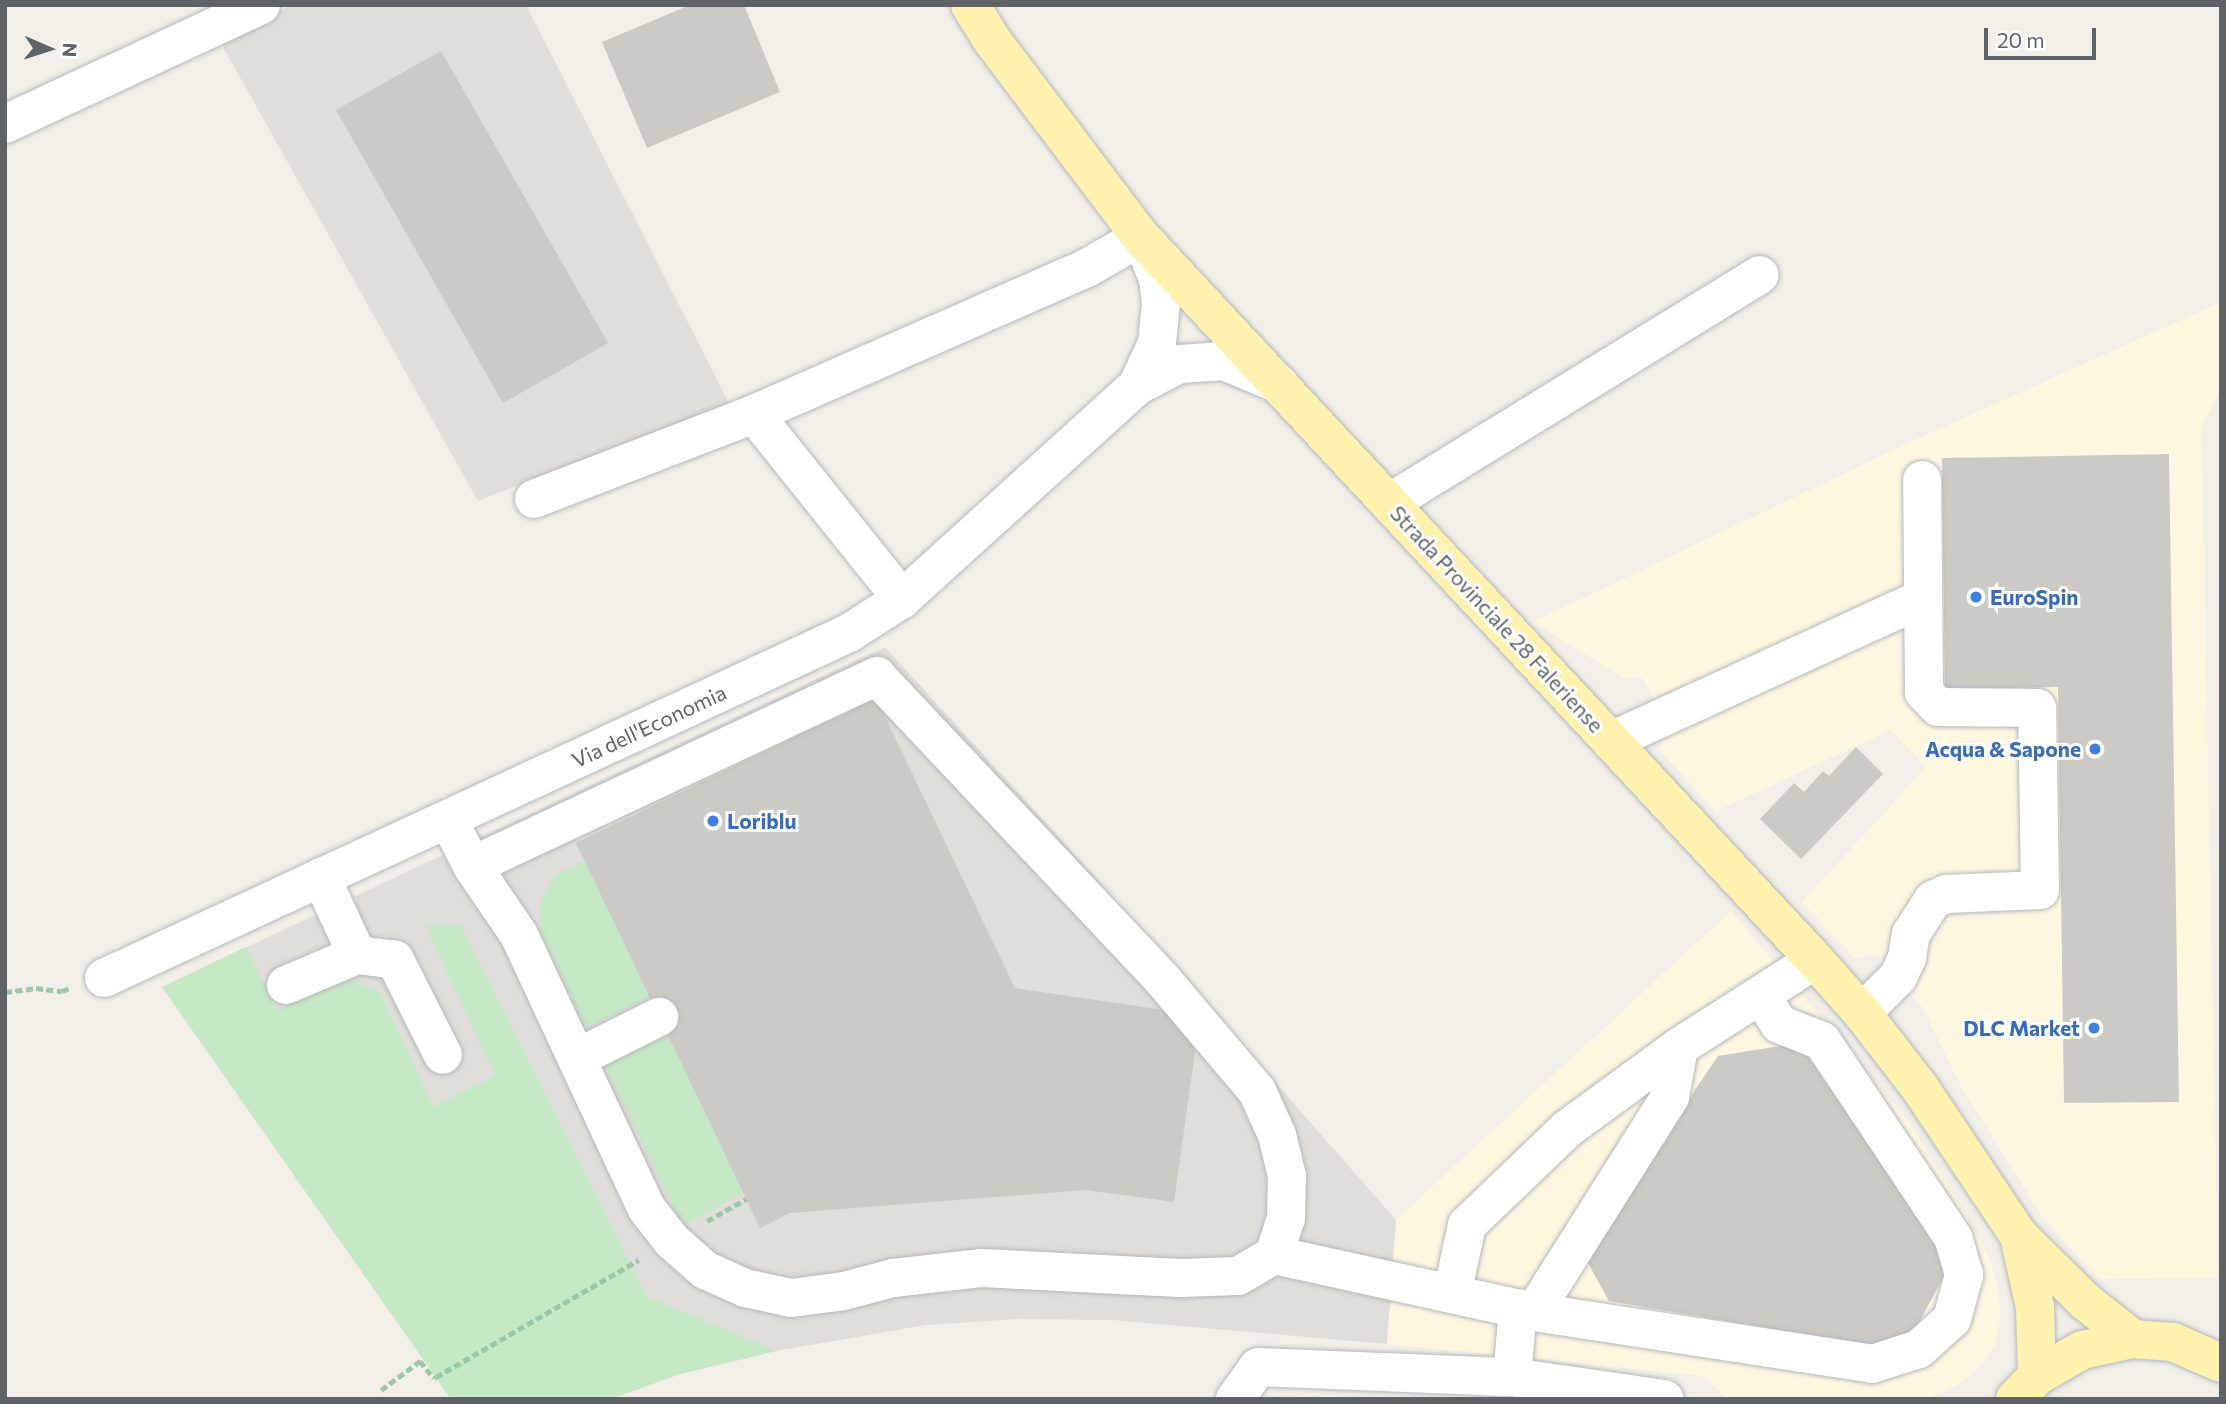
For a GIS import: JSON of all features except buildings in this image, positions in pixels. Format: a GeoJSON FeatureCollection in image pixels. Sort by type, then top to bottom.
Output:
{"type":"FeatureCollection","features":[{"type":"Feature","properties":{"kind":"main road","name":"Strada Provinciale 28 Faleriense"},"geometry":{"type":"LineString","coordinates":[[970,5],[991,39],[1141,237],[1815,960],[1862,1013],[1920,1088],[2019,1236],[2086,1301],[2133,1339]]}},
{"type":"Feature","properties":{"kind":"main road","name":"Strada Provinciale 28 Faleriense"},"geometry":{"type":"LineString","coordinates":[[2019,1236],[2035,1307],[2026,1387]]}},
{"type":"Feature","properties":{"kind":"main road"},"geometry":{"type":"LineString","coordinates":[[2026,1387],[2082,1350],[2133,1339],[2173,1342],[2221,1363]]}},
{"type":"Feature","properties":{"kind":"street"},"geometry":{"type":"LineString","coordinates":[[5,124],[261,5]]}},
{"type":"Feature","properties":{"kind":"street"},"geometry":{"type":"LineString","coordinates":[[534,499],[754,414],[1087,268],[1141,237],[1158,279],[1168,353]]}},
{"type":"Feature","properties":{"kind":"street"},"geometry":{"type":"LineString","coordinates":[[1389,503],[1760,275]]}},
{"type":"Feature","properties":{"kind":"street"},"geometry":{"type":"LineString","coordinates":[[1168,353],[1203,320],[1194,293]]}},
{"type":"Feature","properties":{"kind":"street"},"geometry":{"type":"LineString","coordinates":[[1168,353],[1224,361],[1279,384]]}},
{"type":"Feature","properties":{"kind":"street","name":"Via dell'Economia"},"geometry":{"type":"LineString","coordinates":[[104,978],[849,633],[902,599],[1137,386],[1168,353]]}},
{"type":"Feature","properties":{"kind":"street"},"geometry":{"type":"LineString","coordinates":[[754,414],[902,599]]}},
{"type":"Feature","properties":{"kind":"street"},"geometry":{"type":"LineString","coordinates":[[1862,1013],[1898,977],[1907,958],[1911,934],[1933,900],[1946,894],[2040,890],[2037,708],[1938,707],[1924,692],[1922,480]]}},
{"type":"Feature","properties":{"kind":"street"},"geometry":{"type":"LineString","coordinates":[[1611,741],[1923,598]]}},
{"type":"Feature","properties":{"kind":"street"},"geometry":{"type":"LineString","coordinates":[[448,819],[472,866],[519,935],[648,1209],[672,1241],[705,1270],[745,1288],[792,1298],[844,1291],[893,1278],[982,1268],[1181,1278],[1238,1276],[1274,1255],[1286,1219],[1287,1176],[1276,1135],[1257,1091],[1163,980],[877,676],[849,633]]}},
{"type":"Feature","properties":{"kind":"street"},"geometry":{"type":"LineString","coordinates":[[472,866],[877,676]]}},
{"type":"Feature","properties":{"kind":"street"},"geometry":{"type":"LineString","coordinates":[[321,877],[357,955]]}},
{"type":"Feature","properties":{"kind":"street"},"geometry":{"type":"LineString","coordinates":[[286,985],[357,955],[395,960],[443,1055]]}},
{"type":"Feature","properties":{"kind":"street"},"geometry":{"type":"LineString","coordinates":[[1452,1294],[1467,1225],[1567,1129],[1679,1047],[1815,960]]}},
{"type":"Feature","properties":{"kind":"street"},"geometry":{"type":"LineString","coordinates":[[1274,1255],[1526,1310],[1872,1364],[1919,1349],[1952,1320],[1964,1275],[1954,1239],[1822,1041],[1779,1024],[1761,995]]}},
{"type":"Feature","properties":{"kind":"street"},"geometry":{"type":"LineString","coordinates":[[577,1058],[659,1017]]}},
{"type":"Feature","properties":{"kind":"street"},"geometry":{"type":"LineString","coordinates":[[1512,1377],[1526,1310],[1670,1097],[1679,1047]]}},
{"type":"Feature","properties":{"kind":"street"},"geometry":{"type":"LineString","coordinates":[[1235,1399],[1258,1367],[1512,1377],[1664,1399]]}},
{"type":"Feature","properties":{"kind":"path"},"geometry":{"type":"LineString","coordinates":[[5,992],[36,988],[62,991],[104,978]]}},
{"type":"Feature","properties":{"kind":"path"},"geometry":{"type":"LineString","coordinates":[[381,1390],[420,1361],[433,1378],[436,1377],[746,1199]]}},
{"type":"Feature","properties":{"kind":"shaded area"},"geometry":{"type":"Polygon","coordinates":[[[292,5],[526,5],[729,403],[478,501],[219,40],[292,5]]]}},
{"type":"Feature","properties":{"kind":"shaded area"},"geometry":{"type":"Polygon","coordinates":[[[2221,302],[2221,387],[2201,428],[2218,1278],[2099,1279],[2043,1218],[1961,1086],[1923,1008],[1877,955],[1854,958],[1802,902],[1926,767],[1891,730],[1716,811],[1660,751],[1662,735],[1672,729],[1642,678],[1624,678],[1533,622],[1904,445],[2221,302]]]}},
{"type":"Feature","properties":{"kind":"shaded area"},"geometry":{"type":"Polygon","coordinates":[[[885,647],[1088,869],[1396,1220],[1387,1344],[1113,1320],[1019,1319],[926,1325],[776,1351],[680,1374],[610,1399],[451,1399],[162,987],[885,647]]]}},
{"type":"Feature","properties":{"kind":"shaded area"},"geometry":{"type":"Polygon","coordinates":[[[1731,911],[1908,1121],[1975,1230],[1990,1260],[1999,1292],[2000,1321],[1995,1344],[1981,1365],[1960,1384],[1924,1399],[1727,1399],[1703,1376],[1387,1344],[1396,1220],[1731,911]]]}},
{"type":"Feature","properties":{"kind":"green space"},"geometry":{"type":"Polygon","coordinates":[[[584,860],[650,997],[586,1027],[541,932],[540,903],[554,876],[584,860]]]}},
{"type":"Feature","properties":{"kind":"green space"},"geometry":{"type":"Polygon","coordinates":[[[425,925],[460,925],[646,1296],[776,1351],[680,1374],[610,1399],[451,1399],[162,987],[246,947],[276,1011],[333,985],[356,982],[381,994],[433,1107],[495,1076],[425,925]]]}},
{"type":"Feature","properties":{"kind":"green space"},"geometry":{"type":"Polygon","coordinates":[[[668,1036],[743,1193],[682,1226],[605,1065],[668,1036]]]}},
{"type":"Feature","properties":{"kind":"place","name":"EuroSpin"},"geometry":{"type":"Point","coordinates":[1976,597]}},
{"type":"Feature","properties":{"kind":"place","name":"Acqua & Sapone"},"geometry":{"type":"Point","coordinates":[2095,749]}},
{"type":"Feature","properties":{"kind":"place","name":"Loriblu"},"geometry":{"type":"Point","coordinates":[713,821]}},
{"type":"Feature","properties":{"kind":"place","name":"DLC Market"},"geometry":{"type":"Point","coordinates":[2094,1028]}}]}
